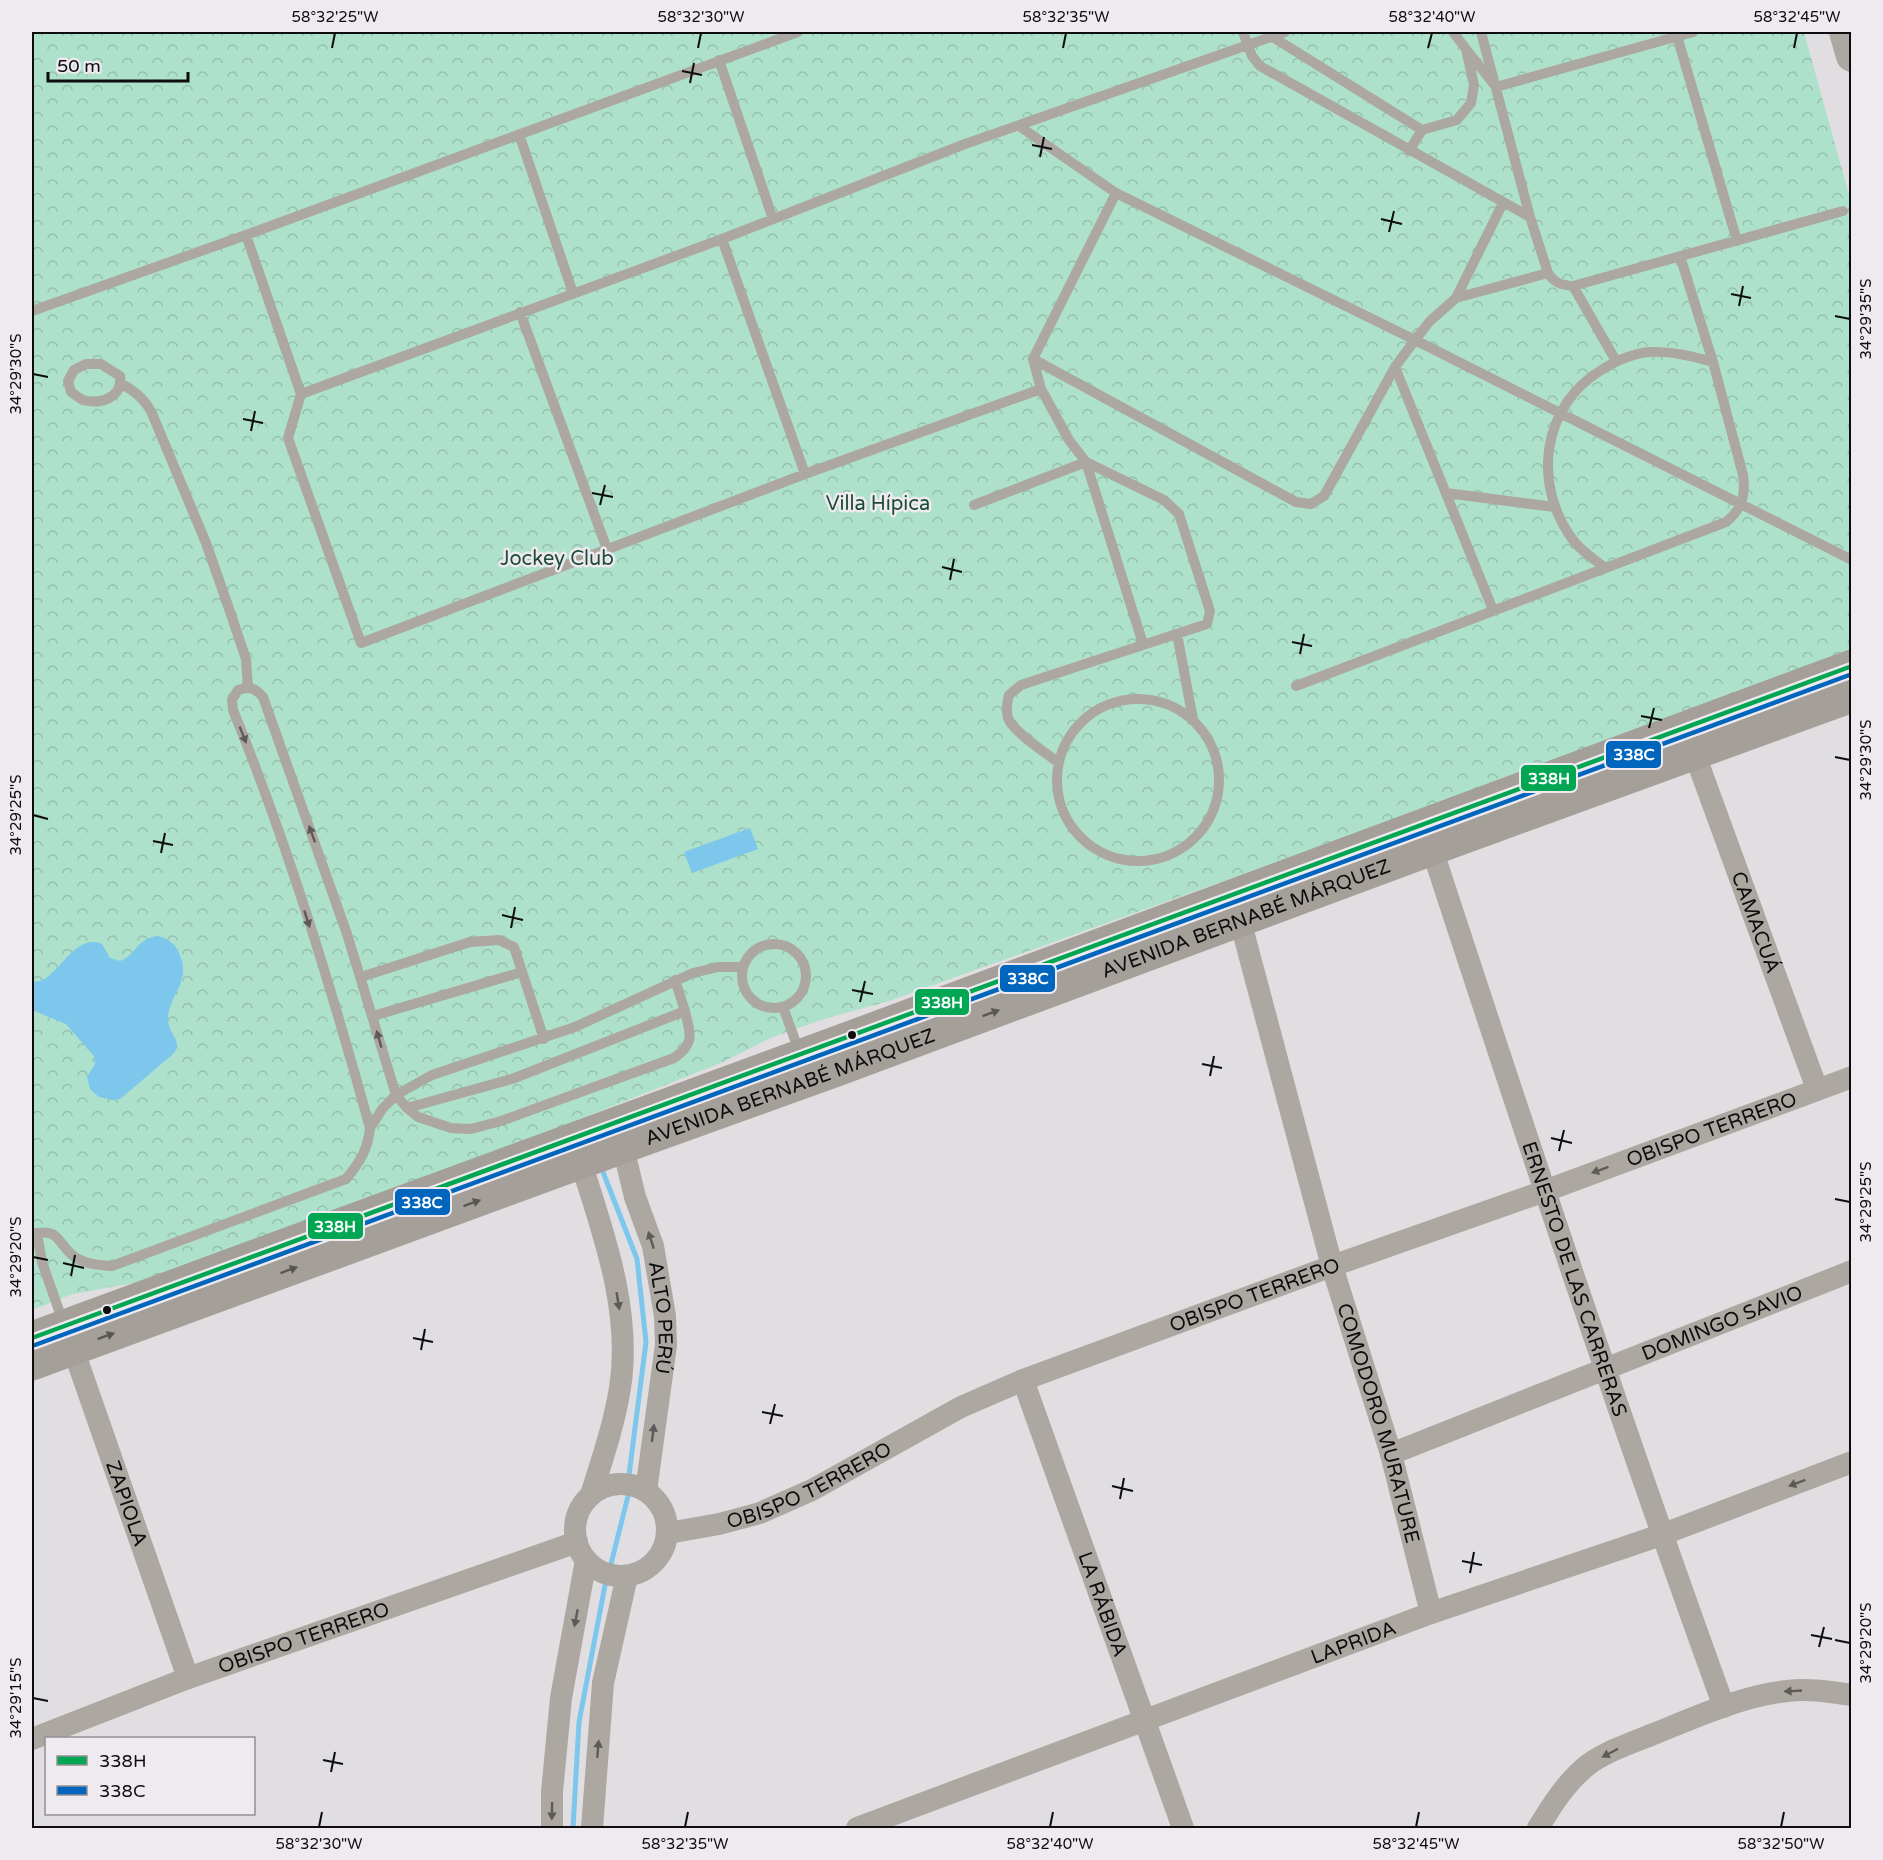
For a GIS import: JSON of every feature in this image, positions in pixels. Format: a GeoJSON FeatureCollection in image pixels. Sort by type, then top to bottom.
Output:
{"type":"FeatureCollection","features":[{"type":"Feature","properties":{"kind":"main road"},"geometry":{"type":"LineString","coordinates":[[1845,32],[1851,57]]}},
{"type":"Feature","properties":{"kind":"main road","name":"AVENIDA BERNABÉ MÁRQUEZ"},"geometry":{"type":"LineString","coordinates":[[32,1364],[69,1337],[804,1067],[1851,666]]}},
{"type":"Feature","properties":{"kind":"main road","name":"AVENIDA BERNABÉ MÁRQUEZ"},"geometry":{"type":"LineString","coordinates":[[32,1338],[69,1337],[581,1163],[623,1147],[804,1067],[1240,920],[1851,696]]}},
{"type":"Feature","properties":{"kind":"street","name":"CAMACUÁ"},"geometry":{"type":"LineString","coordinates":[[1695,754],[1817,1089]]}},
{"type":"Feature","properties":{"kind":"street","name":"ERNESTO DE LAS CARRERAS"},"geometry":{"type":"LineString","coordinates":[[1432,849],[1661,1534],[1724,1707]]}},
{"type":"Feature","properties":{"kind":"street","name":"COMODORO MURATURE"},"geometry":{"type":"LineString","coordinates":[[1240,920],[1332,1266],[1391,1454],[1431,1613]]}},
{"type":"Feature","properties":{"kind":"street","name":"OBISPO TERRERO"},"geometry":{"type":"LineString","coordinates":[[668,1533],[719,1524],[759,1513],[812,1490],[960,1407],[1023,1380],[1332,1266],[1545,1191],[1851,1077]]}},
{"type":"Feature","properties":{"kind":"street","name":"ALTO PERÚ"},"geometry":{"type":"LineString","coordinates":[[623,1147],[636,1197],[653,1246],[665,1316],[666,1345],[646,1491]]}},
{"type":"Feature","properties":{"kind":"street","name":"ALTO PERÚ"},"geometry":{"type":"LineString","coordinates":[[581,1163],[598,1215],[614,1278],[622,1329],[620,1386],[612,1426],[591,1495]]}},
{"type":"Feature","properties":{"kind":"street","name":"DOMINGO SAVIO"},"geometry":{"type":"LineString","coordinates":[[1391,1454],[1851,1271]]}},
{"type":"Feature","properties":{"kind":"street","name":"ZAPIOLA"},"geometry":{"type":"LineString","coordinates":[[69,1337],[188,1678]]}},
{"type":"Feature","properties":{"kind":"street","name":"LA RÁBIDA"},"geometry":{"type":"LineString","coordinates":[[1023,1380],[1183,1828]]}},
{"type":"Feature","properties":{"kind":"street","name":"LAPRIDA"},"geometry":{"type":"LineString","coordinates":[[857,1828],[1431,1613],[1661,1534],[1851,1462]]}},
{"type":"Feature","properties":{"kind":"street"},"geometry":{"type":"LineString","coordinates":[[552,1828],[552,1792],[561,1698],[581,1551],[575,1529],[577,1516],[591,1495],[604,1487],[618,1484],[632,1485],[646,1491],[663,1509],[668,1533],[665,1545],[655,1562],[639,1573],[627,1576],[612,1575],[598,1570],[581,1551]]}},
{"type":"Feature","properties":{"kind":"street","name":"OBISPO TERRERO"},"geometry":{"type":"LineString","coordinates":[[32,1740],[188,1678],[581,1551]]}},
{"type":"Feature","properties":{"kind":"street"},"geometry":{"type":"LineString","coordinates":[[592,1828],[603,1683],[627,1576]]}},
{"type":"Feature","properties":{"kind":"street"},"geometry":{"type":"LineString","coordinates":[[1538,1828],[1567,1785],[1590,1764],[1623,1746],[1756,1697],[1788,1690],[1824,1690],[1851,1695]]}},
{"type":"Feature","properties":{"kind":"lane"},"geometry":{"type":"LineString","coordinates":[[32,311],[246,235],[798,32]]}},
{"type":"Feature","properties":{"kind":"lane"},"geometry":{"type":"LineString","coordinates":[[1242,32],[1252,56],[1260,66],[1530,217]]}},
{"type":"Feature","properties":{"kind":"lane"},"geometry":{"type":"LineString","coordinates":[[301,394],[722,239],[965,144],[1285,32]]}},
{"type":"Feature","properties":{"kind":"lane"},"geometry":{"type":"LineString","coordinates":[[1453,32],[1496,87]]}},
{"type":"Feature","properties":{"kind":"lane"},"geometry":{"type":"LineString","coordinates":[[1481,32],[1530,217],[1548,273],[1554,282],[1573,286],[1843,211]]}},
{"type":"Feature","properties":{"kind":"lane"},"geometry":{"type":"LineString","coordinates":[[1496,87],[1693,32]]}},
{"type":"Feature","properties":{"kind":"lane"},"geometry":{"type":"LineString","coordinates":[[1271,36],[1422,130]]}},
{"type":"Feature","properties":{"kind":"lane"},"geometry":{"type":"LineString","coordinates":[[1677,36],[1737,241]]}},
{"type":"Feature","properties":{"kind":"lane"},"geometry":{"type":"LineString","coordinates":[[1409,151],[1422,130],[1457,120],[1471,103],[1474,85],[1466,49]]}},
{"type":"Feature","properties":{"kind":"lane"},"geometry":{"type":"LineString","coordinates":[[720,60],[773,219]]}},
{"type":"Feature","properties":{"kind":"lane"},"geometry":{"type":"LineString","coordinates":[[1019,126],[1116,193],[1742,503],[1851,560]]}},
{"type":"Feature","properties":{"kind":"lane"},"geometry":{"type":"LineString","coordinates":[[519,134],[573,293]]}},
{"type":"Feature","properties":{"kind":"lane"},"geometry":{"type":"LineString","coordinates":[[1116,193],[1034,359],[1041,389],[1069,440],[1086,462],[1143,644]]}},
{"type":"Feature","properties":{"kind":"lane"},"geometry":{"type":"LineString","coordinates":[[1034,359],[1296,502],[1304,504],[1318,502],[1324,496],[1395,367],[1430,321],[1456,298],[1503,203]]}},
{"type":"Feature","properties":{"kind":"lane"},"geometry":{"type":"LineString","coordinates":[[246,235],[301,394],[288,438],[361,643],[805,474],[1041,389]]}},
{"type":"Feature","properties":{"kind":"lane"},"geometry":{"type":"LineString","coordinates":[[722,239],[805,474]]}},
{"type":"Feature","properties":{"kind":"lane"},"geometry":{"type":"LineString","coordinates":[[1296,686],[1726,522],[1736,514],[1745,491],[1743,475],[1713,362],[1680,256]]}},
{"type":"Feature","properties":{"kind":"lane"},"geometry":{"type":"LineString","coordinates":[[1456,298],[1548,273]]}},
{"type":"Feature","properties":{"kind":"lane"},"geometry":{"type":"LineString","coordinates":[[1573,286],[1616,362]]}},
{"type":"Feature","properties":{"kind":"lane"},"geometry":{"type":"LineString","coordinates":[[520,312],[607,549]]}},
{"type":"Feature","properties":{"kind":"lane"},"geometry":{"type":"LineString","coordinates":[[1604,567],[1574,542],[1554,507],[1547,476],[1548,454],[1549,444],[1560,413],[1575,392],[1593,375],[1616,362],[1647,352],[1681,353],[1713,362]]}},
{"type":"Feature","properties":{"kind":"lane"},"geometry":{"type":"LineString","coordinates":[[86,364],[101,364],[120,376],[121,384],[110,398],[98,401],[82,400],[71,392],[68,381],[74,370],[86,364]]}},
{"type":"Feature","properties":{"kind":"lane"},"geometry":{"type":"LineString","coordinates":[[1395,367],[1493,610]]}},
{"type":"Feature","properties":{"kind":"lane"},"geometry":{"type":"LineString","coordinates":[[121,384],[143,398],[152,411],[206,543],[226,600],[246,659],[248,687]]}},
{"type":"Feature","properties":{"kind":"lane"},"geometry":{"type":"LineString","coordinates":[[974,505],[1086,462],[1164,500],[1179,514],[1210,616],[1207,624],[1021,685],[1009,694],[1007,706],[1009,721],[1019,732],[1059,763]]}},
{"type":"Feature","properties":{"kind":"lane"},"geometry":{"type":"LineString","coordinates":[[1446,494],[1554,507]]}},
{"type":"Feature","properties":{"kind":"lane"},"geometry":{"type":"LineString","coordinates":[[1177,634],[1193,719]]}},
{"type":"Feature","properties":{"kind":"lane"},"geometry":{"type":"LineString","coordinates":[[69,1337],[48,1285],[34,1234],[58,1236],[72,1255],[91,1264],[112,1266],[346,1179],[361,1160],[368,1143],[370,1128],[299,894],[233,710],[232,700],[238,690],[248,687],[257,690],[263,698],[361,977],[396,1095],[418,1118],[451,1128],[471,1129],[674,1058],[688,1046],[690,1034],[675,980]]}},
{"type":"Feature","properties":{"kind":"lane"},"geometry":{"type":"LineString","coordinates":[[1141,699],[1169,704],[1193,719],[1210,742],[1219,769],[1218,797],[1208,823],[1189,844],[1163,857],[1136,861],[1108,855],[1084,840],[1066,818],[1058,791],[1059,763],[1069,736],[1088,716],[1113,702],[1141,699]]}},
{"type":"Feature","properties":{"kind":"lane"},"geometry":{"type":"LineString","coordinates":[[361,977],[470,942],[499,939],[514,947],[544,1039]]}},
{"type":"Feature","properties":{"kind":"lane"},"geometry":{"type":"LineString","coordinates":[[764,945],[785,946],[801,960],[805,969],[806,979],[799,997],[783,1007],[773,1009],[755,1002],[748,996],[741,977],[747,957],[764,945]]}},
{"type":"Feature","properties":{"kind":"lane"},"geometry":{"type":"LineString","coordinates":[[370,1128],[383,1108],[396,1095],[432,1075],[544,1039],[602,1016],[693,973],[718,967],[743,967]]}},
{"type":"Feature","properties":{"kind":"lane"},"geometry":{"type":"LineString","coordinates":[[373,1016],[522,972]]}},
{"type":"Feature","properties":{"kind":"lane"},"geometry":{"type":"LineString","coordinates":[[783,1007],[804,1067]]}},
{"type":"Feature","properties":{"kind":"lane"},"geometry":{"type":"LineString","coordinates":[[407,1108],[512,1079],[685,1011]]}},
{"type":"Feature","properties":{"kind":"green space","name":"Jockey Club"},"geometry":{"type":"Polygon","coordinates":[[[32,32],[1804,32],[1851,202],[1851,652],[1796,676],[889,1001],[824,1019],[773,1037],[723,1062],[443,1174],[150,1280],[73,1294],[32,1310],[32,32]]]}},
{"type":"Feature","properties":{"kind":"water"},"geometry":{"type":"Polygon","coordinates":[[[750,828],[758,849],[692,873],[684,852],[750,828]]]}},
{"type":"Feature","properties":{"kind":"water"},"geometry":{"type":"Polygon","coordinates":[[[158,936],[173,944],[183,963],[181,981],[171,1004],[168,1021],[177,1042],[176,1050],[120,1099],[99,1097],[90,1089],[87,1077],[95,1064],[94,1056],[66,1024],[32,1010],[32,982],[48,977],[69,955],[84,944],[93,942],[102,944],[110,958],[120,961],[130,955],[145,940],[158,936]]]}},
{"type":"Feature","properties":{"kind":"waterway"},"geometry":{"type":"LineString","coordinates":[[601,1167],[637,1259],[646,1342],[629,1475]]}},
{"type":"Feature","properties":{"kind":"waterway"},"geometry":{"type":"LineString","coordinates":[[611,1564],[628,1496]]}},
{"type":"Feature","properties":{"kind":"waterway"},"geometry":{"type":"LineString","coordinates":[[573,1828],[579,1722],[606,1580]]}},
{"type":"Feature","properties":{"kind":"transit line","name":"338H"},"geometry":{"type":"LineString","coordinates":[[32,1338],[1852,666]]}},
{"type":"Feature","properties":{"kind":"transit line","name":"338C"},"geometry":{"type":"LineString","coordinates":[[35,1345],[1852,674]]}},
{"type":"Feature","properties":{"kind":"park label","name":"Villa Hípica"},"geometry":{"type":"Point","coordinates":[878,503]}}]}
